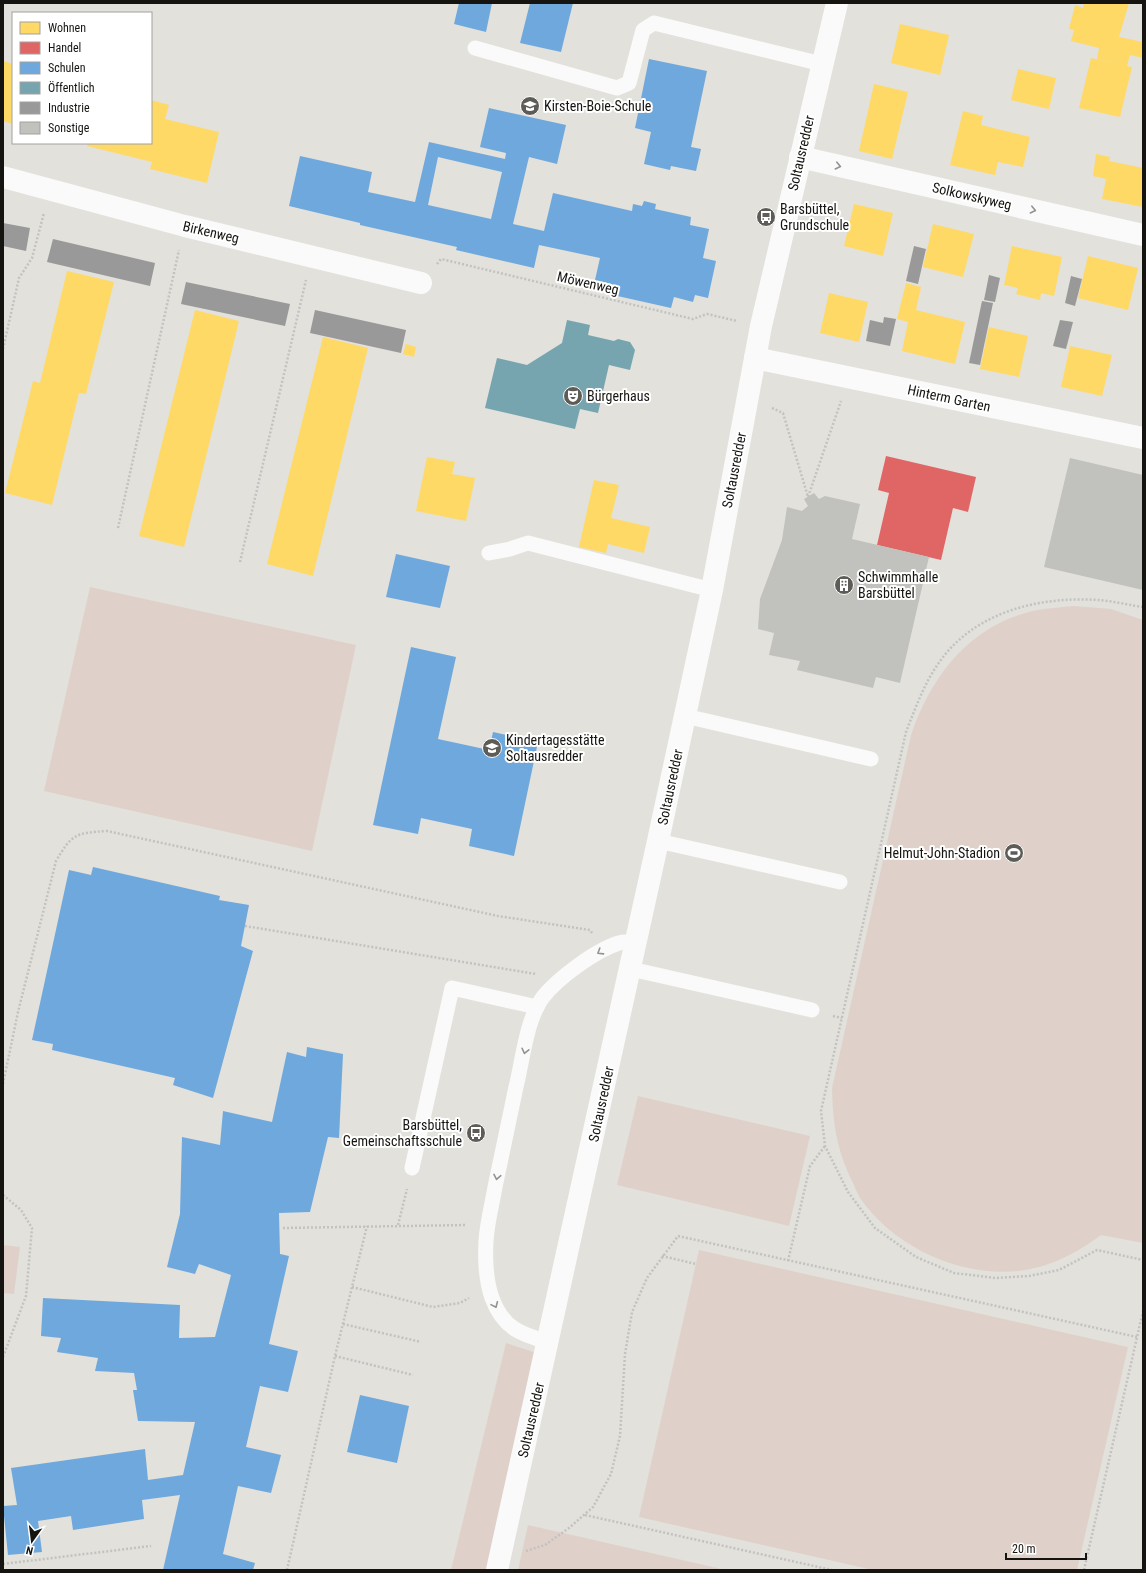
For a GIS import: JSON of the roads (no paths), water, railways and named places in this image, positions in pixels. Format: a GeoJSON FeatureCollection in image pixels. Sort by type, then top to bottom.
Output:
{"type":"FeatureCollection","features":[{"type":"Feature","properties":{"kind":"street","name":"Soltausredder"},"geometry":{"type":"LineString","coordinates":[[499,1562],[637,942],[712,590],[761,326],[837,3]]}},
{"type":"Feature","properties":{"kind":"street","name":"Solkowskyweg"},"geometry":{"type":"LineString","coordinates":[[800,157],[1143,235]]}},
{"type":"Feature","properties":{"kind":"street","name":"Birkenweg"},"geometry":{"type":"LineString","coordinates":[[3,177],[50,191],[184,226],[420,283]]}},
{"type":"Feature","properties":{"kind":"street","name":"Hinterm Garten"},"geometry":{"type":"LineString","coordinates":[[755,358],[1143,438]]}},
{"type":"Feature","properties":{"kind":"lane"},"geometry":{"type":"LineString","coordinates":[[475,48],[617,88],[629,83],[643,30],[654,23],[822,64]]}},
{"type":"Feature","properties":{"kind":"lane"},"geometry":{"type":"LineString","coordinates":[[489,553],[510,549],[528,543],[712,590]]}},
{"type":"Feature","properties":{"kind":"lane"},"geometry":{"type":"LineString","coordinates":[[685,716],[870,759]]}},
{"type":"Feature","properties":{"kind":"lane"},"geometry":{"type":"LineString","coordinates":[[658,841],[840,882]]}},
{"type":"Feature","properties":{"kind":"lane"},"geometry":{"type":"LineString","coordinates":[[548,1342],[527,1336],[506,1323],[499,1313],[489,1288],[486,1261],[488,1226],[504,1139],[530,1027],[537,1007],[554,986],[582,963],[620,942],[637,942]]}},
{"type":"Feature","properties":{"kind":"lane"},"geometry":{"type":"LineString","coordinates":[[631,969],[812,1010]]}},
{"type":"Feature","properties":{"kind":"lane"},"geometry":{"type":"LineString","coordinates":[[412,1168],[452,988],[537,1007]]}},
{"type":"Feature","properties":{"kind":"place","name":"Kirsten-Boie-Schule"},"geometry":{"type":"Point","coordinates":[530,106]}},
{"type":"Feature","properties":{"kind":"place","name":"Barsbüttel, Grundschule"},"geometry":{"type":"Point","coordinates":[766,217]}},
{"type":"Feature","properties":{"kind":"place","name":"Bürgerhaus"},"geometry":{"type":"Point","coordinates":[573,396]}},
{"type":"Feature","properties":{"kind":"place","name":"Schwimmhalle Barsbüttel"},"geometry":{"type":"Point","coordinates":[844,585]}},
{"type":"Feature","properties":{"kind":"place","name":"Kindertagesstätte Soltausredder"},"geometry":{"type":"Point","coordinates":[492,748]}},
{"type":"Feature","properties":{"kind":"place","name":"Helmut-John-Stadion"},"geometry":{"type":"Point","coordinates":[1014,853]}},
{"type":"Feature","properties":{"kind":"place","name":"Barsbüttel, Gemeinschaftsschule"},"geometry":{"type":"Point","coordinates":[476,1133]}}]}
